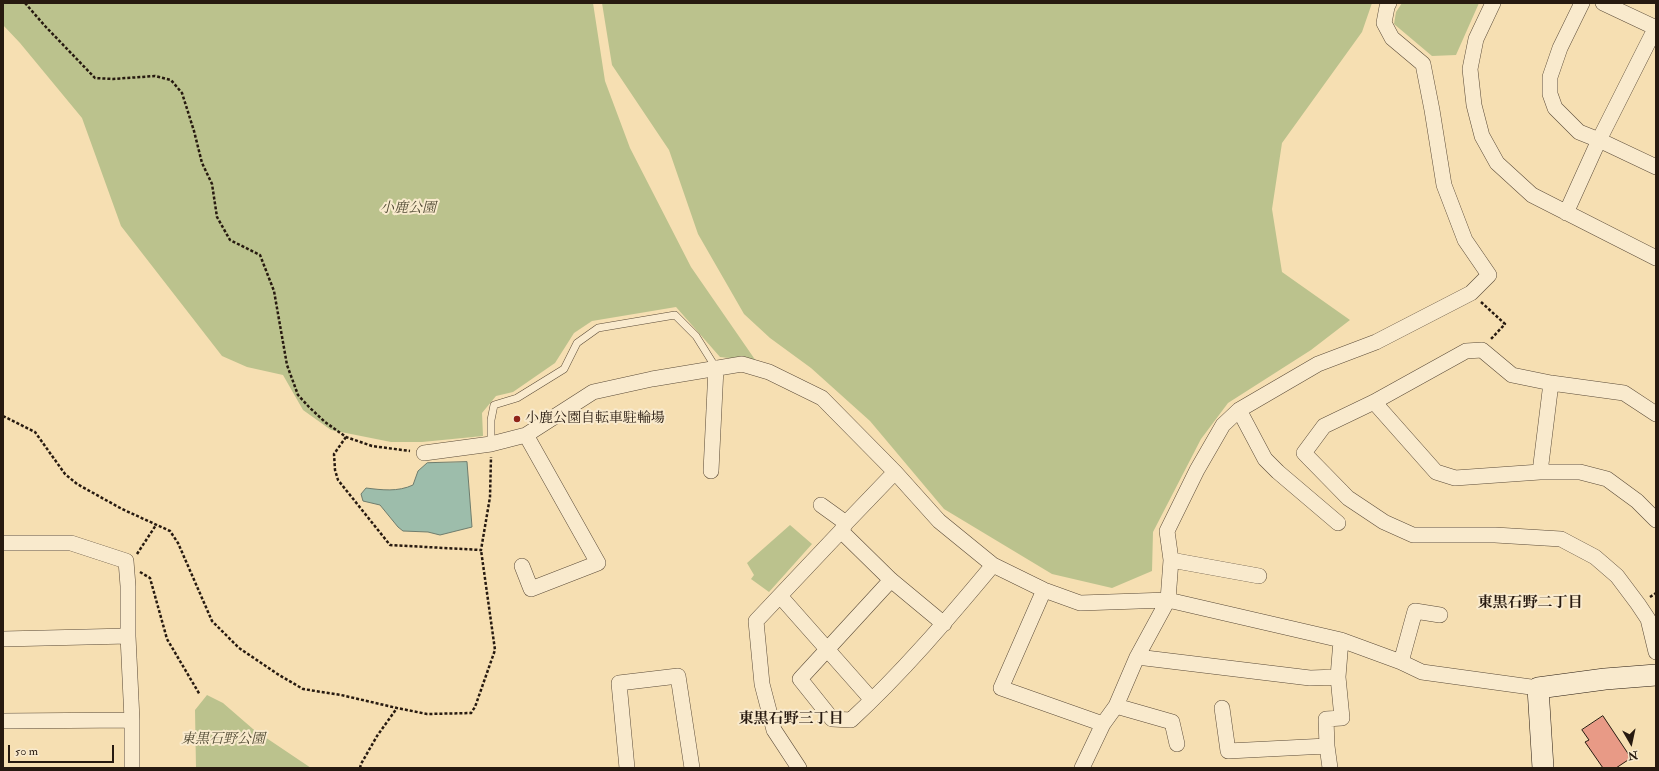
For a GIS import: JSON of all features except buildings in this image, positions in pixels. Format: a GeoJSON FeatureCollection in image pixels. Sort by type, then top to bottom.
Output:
{"type":"FeatureCollection","features":[{"type":"Feature","properties":{"kind":"street"},"geometry":{"type":"LineString","coordinates":[[1082,768],[1103,724],[1116,706],[1137,657],[1168,600],[1171,560],[1167,531],[1197,470],[1223,426],[1239,410],[1318,364],[1376,342],[1471,293],[1489,275],[1465,240],[1444,185],[1432,110],[1422,64],[1392,38],[1384,23],[1389,3]]}},
{"type":"Feature","properties":{"kind":"street"},"geometry":{"type":"LineString","coordinates":[[1494,3],[1476,39],[1470,69],[1474,105],[1482,136],[1497,163],[1532,195],[1656,258]]}},
{"type":"Feature","properties":{"kind":"street"},"geometry":{"type":"LineString","coordinates":[[1582,3],[1560,48],[1550,77],[1550,94],[1555,108],[1579,132],[1656,167]]}},
{"type":"Feature","properties":{"kind":"street"},"geometry":{"type":"LineString","coordinates":[[1566,213],[1599,140],[1656,28],[1603,3]]}},
{"type":"Feature","properties":{"kind":"street"},"geometry":{"type":"LineString","coordinates":[[1656,414],[1624,393],[1551,383],[1512,375],[1482,350],[1466,351],[1374,402],[1324,426],[1304,453],[1348,498],[1384,522],[1413,535],[1495,536],[1561,539],[1595,558],[1617,576],[1648,619],[1656,652]]}},
{"type":"Feature","properties":{"kind":"street"},"geometry":{"type":"LineString","coordinates":[[424,453],[491,444],[526,434],[593,392],[652,379],[742,364],[768,372],[822,398],[895,472],[939,521],[993,565],[1044,590],[1080,603],[1168,600],[1341,640],[1401,662],[1422,672],[1538,688],[1605,679],[1656,675]]}},
{"type":"Feature","properties":{"kind":"street"},"geometry":{"type":"LineString","coordinates":[[711,471],[716,368]]}},
{"type":"Feature","properties":{"kind":"street"},"geometry":{"type":"LineString","coordinates":[[1540,472],[1551,383]]}},
{"type":"Feature","properties":{"kind":"street"},"geometry":{"type":"LineString","coordinates":[[1374,402],[1436,472],[1455,478],[1540,472],[1580,472],[1606,478],[1637,500],[1656,520]]}},
{"type":"Feature","properties":{"kind":"street"},"geometry":{"type":"LineString","coordinates":[[1239,410],[1265,459],[1278,472],[1338,523]]}},
{"type":"Feature","properties":{"kind":"street"},"geometry":{"type":"LineString","coordinates":[[522,566],[531,589],[598,563],[526,434]]}},
{"type":"Feature","properties":{"kind":"street"},"geometry":{"type":"LineString","coordinates":[[799,768],[774,730],[762,684],[756,621],[895,472]]}},
{"type":"Feature","properties":{"kind":"street"},"geometry":{"type":"LineString","coordinates":[[821,505],[891,580],[944,624]]}},
{"type":"Feature","properties":{"kind":"street"},"geometry":{"type":"LineString","coordinates":[[3,543],[71,543],[126,561],[132,720],[132,768]]}},
{"type":"Feature","properties":{"kind":"street"},"geometry":{"type":"LineString","coordinates":[[1171,560],[1259,576]]}},
{"type":"Feature","properties":{"kind":"street"},"geometry":{"type":"LineString","coordinates":[[891,580],[800,679],[832,719],[851,720],[872,700],[944,624],[993,565]]}},
{"type":"Feature","properties":{"kind":"street"},"geometry":{"type":"LineString","coordinates":[[1044,590],[1000,688],[1103,724]]}},
{"type":"Feature","properties":{"kind":"street"},"geometry":{"type":"LineString","coordinates":[[780,596],[872,700]]}},
{"type":"Feature","properties":{"kind":"street"},"geometry":{"type":"LineString","coordinates":[[1401,662],[1415,611],[1440,615]]}},
{"type":"Feature","properties":{"kind":"street"},"geometry":{"type":"LineString","coordinates":[[3,639],[128,636]]}},
{"type":"Feature","properties":{"kind":"street"},"geometry":{"type":"LineString","coordinates":[[1330,768],[1327,746],[1326,719],[1342,718],[1338,677],[1341,640]]}},
{"type":"Feature","properties":{"kind":"street"},"geometry":{"type":"LineString","coordinates":[[1137,657],[1310,678],[1338,677]]}},
{"type":"Feature","properties":{"kind":"street"},"geometry":{"type":"LineString","coordinates":[[628,768],[619,683],[678,676],[692,768]]}},
{"type":"Feature","properties":{"kind":"street"},"geometry":{"type":"LineString","coordinates":[[1538,688],[1543,768]]}},
{"type":"Feature","properties":{"kind":"street"},"geometry":{"type":"LineString","coordinates":[[1116,706],[1172,722],[1177,744]]}},
{"type":"Feature","properties":{"kind":"street"},"geometry":{"type":"LineString","coordinates":[[1222,708],[1228,751],[1327,746]]}},
{"type":"Feature","properties":{"kind":"street"},"geometry":{"type":"LineString","coordinates":[[3,720],[132,720]]}},
{"type":"Feature","properties":{"kind":"lane"},"geometry":{"type":"LineString","coordinates":[[491,444],[490,420],[494,405],[517,398],[564,369],[577,343],[598,328],[675,315],[696,336],[716,368]]}},
{"type":"Feature","properties":{"kind":"path"},"geometry":{"type":"LineString","coordinates":[[25,3],[44,26],[95,78],[113,79],[155,76],[171,80],[182,93],[202,163],[212,184],[217,217],[230,240],[260,255],[274,291],[287,365],[298,395],[320,417],[346,437],[372,446],[424,453]]}},
{"type":"Feature","properties":{"kind":"path"},"geometry":{"type":"LineString","coordinates":[[1471,293],[1504,324],[1482,350]]}},
{"type":"Feature","properties":{"kind":"path"},"geometry":{"type":"LineString","coordinates":[[3,416],[35,432],[65,474],[77,484],[122,510],[170,531],[178,543],[212,621],[239,648],[303,689],[342,695],[427,714],[471,713],[475,707],[495,650],[481,550],[490,497],[491,444]]}},
{"type":"Feature","properties":{"kind":"path"},"geometry":{"type":"LineString","coordinates":[[346,437],[334,454],[335,470],[338,480],[390,545],[481,550]]}},
{"type":"Feature","properties":{"kind":"path"},"geometry":{"type":"LineString","coordinates":[[156,525],[136,556],[126,561],[150,578],[167,639],[200,695]]}},
{"type":"Feature","properties":{"kind":"path"},"geometry":{"type":"LineString","coordinates":[[360,768],[377,736],[397,708]]}},
{"type":"Feature","properties":{"kind":"green space","name":"小鹿公園"},"geometry":{"type":"Polygon","coordinates":[[[3,3],[593,3],[605,81],[630,148],[691,267],[756,361],[720,357],[676,307],[592,321],[574,333],[555,363],[513,392],[496,396],[482,413],[483,436],[422,442],[391,442],[331,430],[303,410],[283,375],[247,367],[222,356],[121,226],[82,118],[20,43],[3,25],[3,3]]]}},
{"type":"Feature","properties":{"kind":"green space"},"geometry":{"type":"Polygon","coordinates":[[[602,3],[1372,3],[1362,32],[1282,143],[1272,209],[1282,272],[1350,320],[1311,350],[1228,403],[1201,439],[1153,532],[1152,571],[1112,588],[1052,574],[944,509],[870,421],[811,368],[770,338],[744,314],[698,234],[669,150],[612,65],[602,3]]]}},
{"type":"Feature","properties":{"kind":"green space"},"geometry":{"type":"Polygon","coordinates":[[[1402,3],[1479,3],[1456,55],[1432,56],[1394,24],[1396,12],[1402,3]]]}},
{"type":"Feature","properties":{"kind":"green space"},"geometry":{"type":"Polygon","coordinates":[[[790,525],[812,544],[769,592],[751,579],[754,575],[747,563],[790,525]]]}},
{"type":"Feature","properties":{"kind":"green space","name":"東黒石野公園"},"geometry":{"type":"Polygon","coordinates":[[[207,695],[223,703],[253,729],[311,768],[196,768],[195,710],[207,695]]]}},
{"type":"Feature","properties":{"kind":"shaded area"},"geometry":{"type":"Polygon","coordinates":[[[467,462],[472,527],[440,535],[428,532],[403,531],[380,505],[363,501],[361,494],[366,488],[396,490],[413,485],[418,471],[427,463],[467,462]]]}},
{"type":"Feature","properties":{"kind":"place","name":"小鹿公園自転車駐輪場"},"geometry":{"type":"Point","coordinates":[517,419]}},
{"type":"Feature","properties":{"kind":"district","name":"東黒石野二丁目"},"geometry":{"type":"Point","coordinates":[1530,604]}},
{"type":"Feature","properties":{"kind":"district","name":"東黒石野三丁目"},"geometry":{"type":"Point","coordinates":[791,720]}}]}
